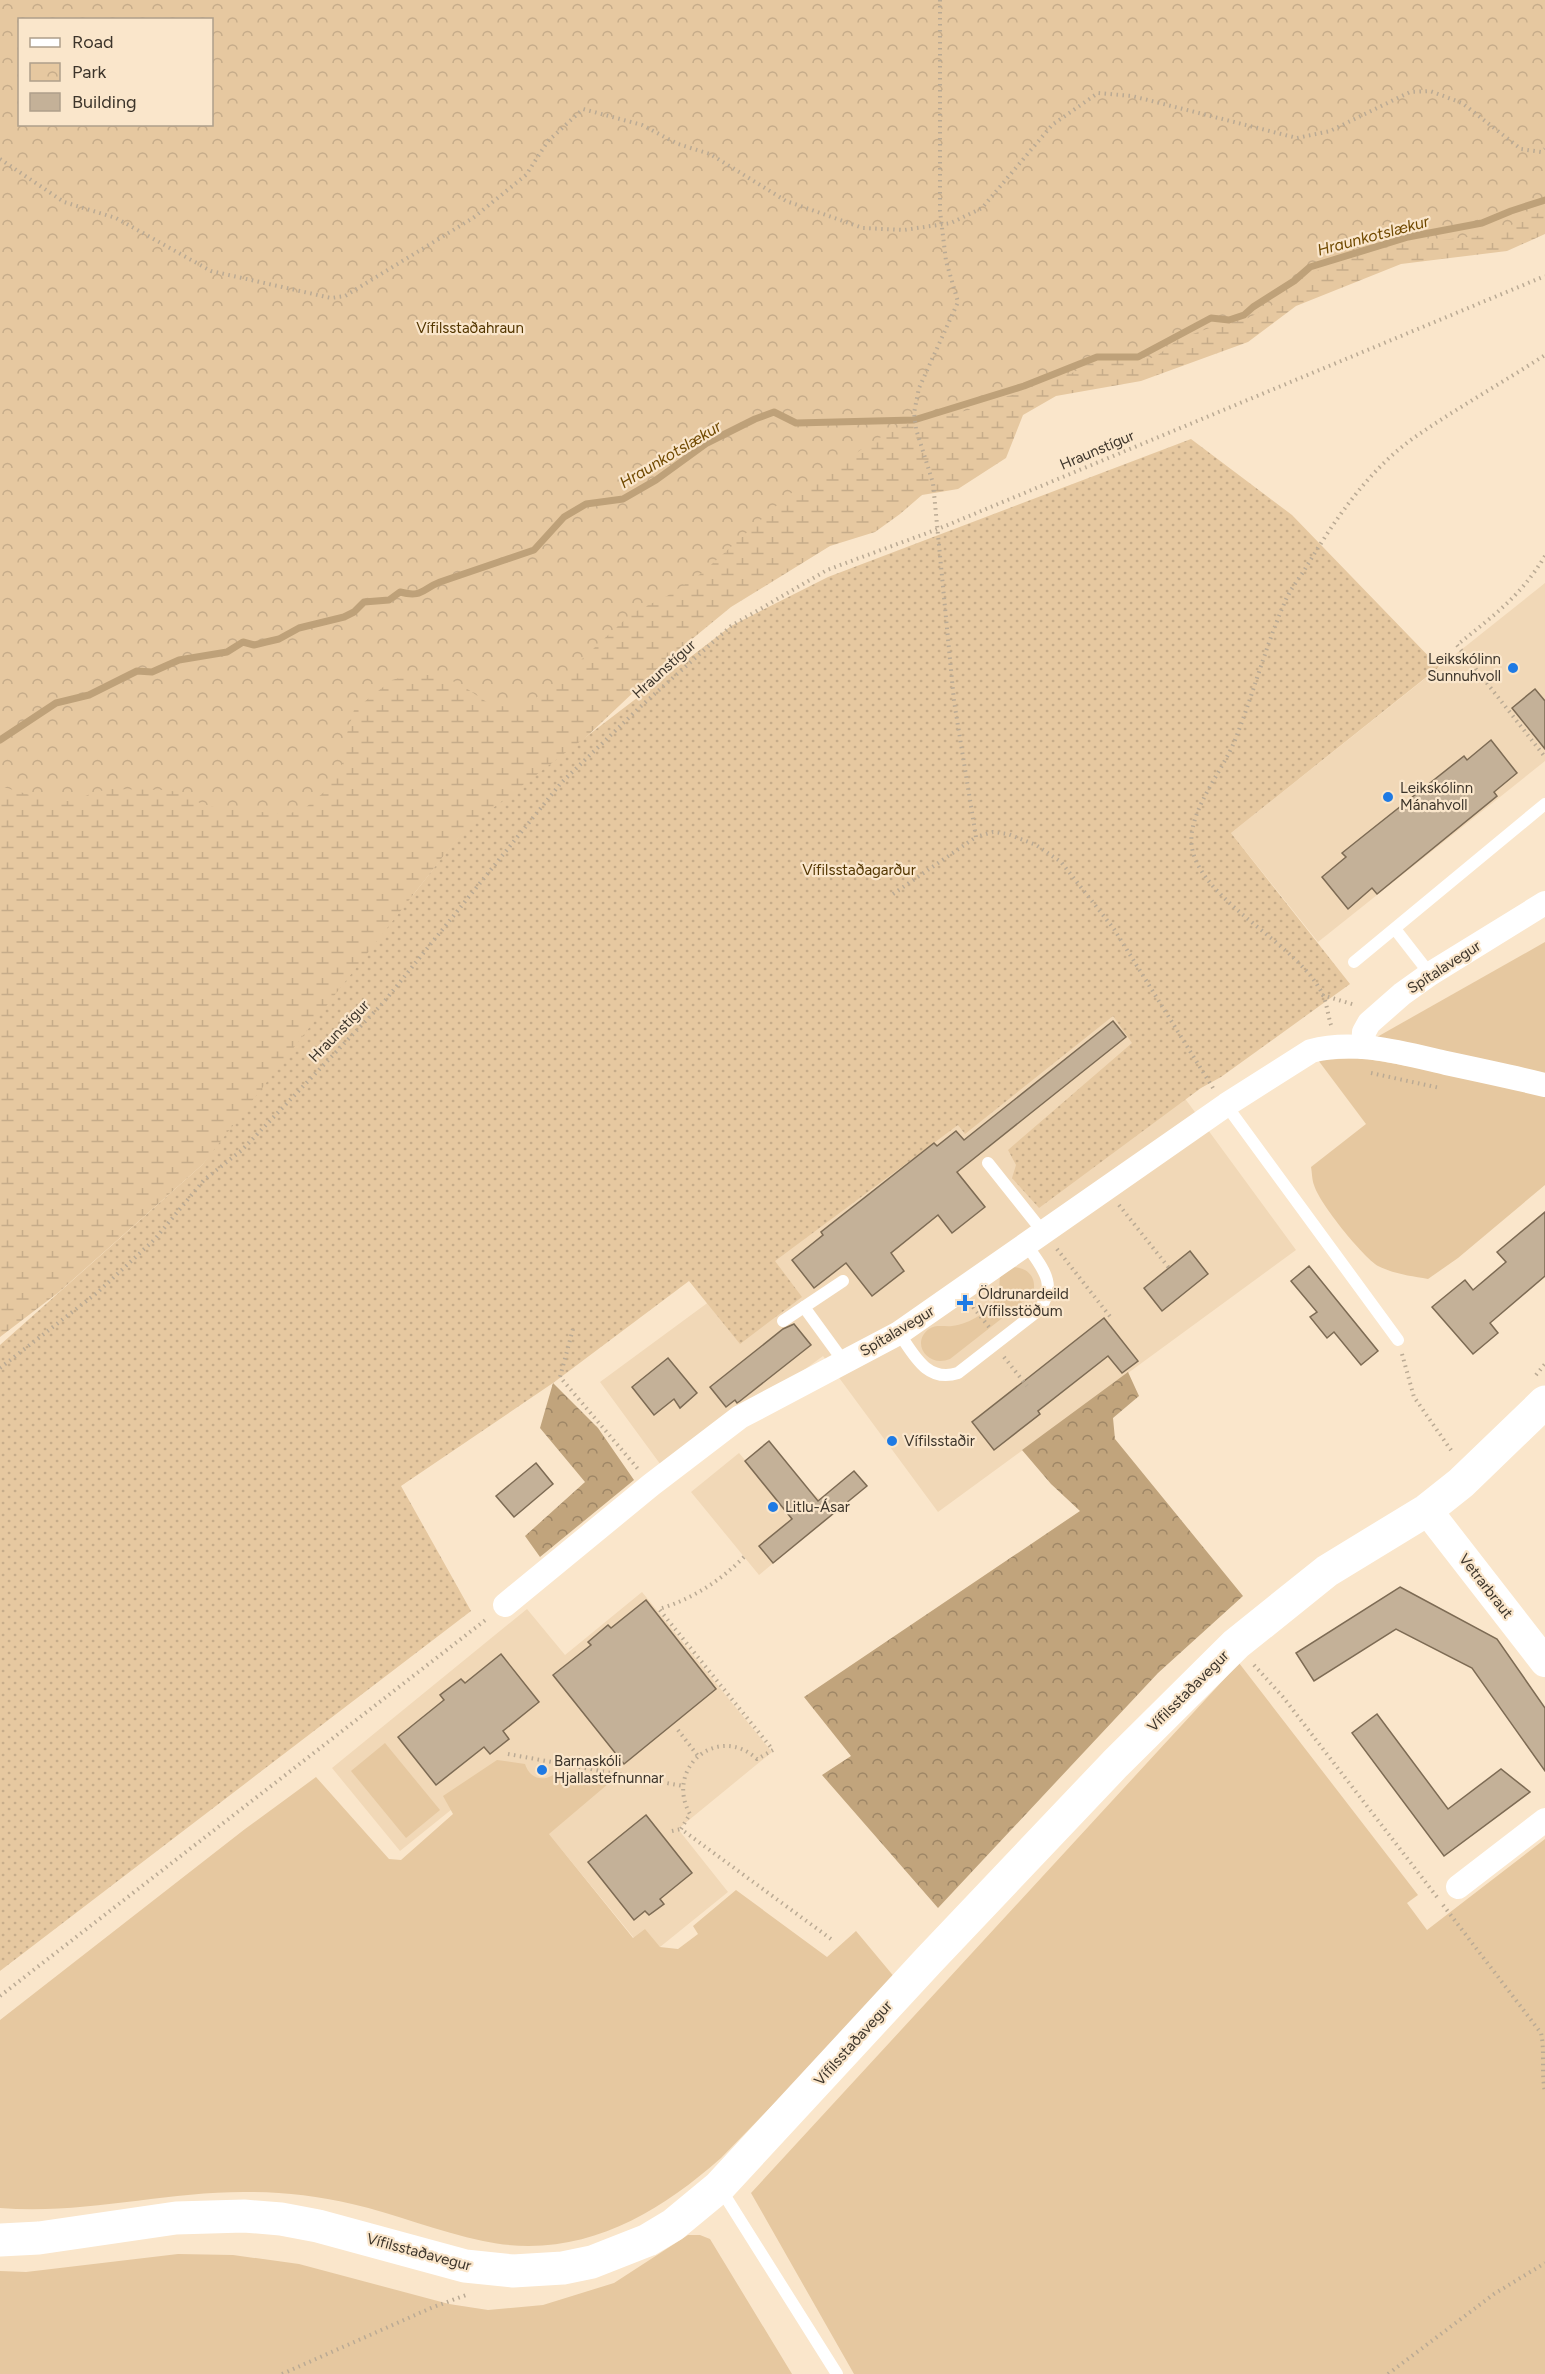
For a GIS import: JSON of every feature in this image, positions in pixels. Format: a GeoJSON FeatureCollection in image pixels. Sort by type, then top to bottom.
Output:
{"type":"FeatureCollection","features":[{"type":"Feature","properties":{"kind":"main road","name":"Vífilsstaðavegur"},"geometry":{"type":"LineString","coordinates":[[0,2240],[39,2238],[176,2218],[244,2216],[281,2219],[318,2226],[454,2263],[488,2269],[538,2270],[592,2262],[648,2240],[673,2225],[719,2187],[1107,1772],[1236,1644],[1327,1570],[1427,1510],[1468,1476],[1545,1402]]}},
{"type":"Feature","properties":{"kind":"street","name":"Spítalavegur"},"geometry":{"type":"LineString","coordinates":[[1363,1047],[1364,1032],[1376,1015],[1430,974],[1545,903]]}},
{"type":"Feature","properties":{"kind":"street","name":"Spítalavegur"},"geometry":{"type":"LineString","coordinates":[[505,1605],[651,1485],[740,1417],[899,1333],[1226,1105],[1311,1051],[1325,1047],[1363,1047],[1402,1053],[1545,1084]]}},
{"type":"Feature","properties":{"kind":"street","name":"Vetrarbraut"},"geometry":{"type":"LineString","coordinates":[[1427,1510],[1545,1662]]}},
{"type":"Feature","properties":{"kind":"street"},"geometry":{"type":"LineString","coordinates":[[1458,1887],[1545,1820]]}},
{"type":"Feature","properties":{"kind":"lane"},"geometry":{"type":"LineString","coordinates":[[1354,962],[1545,804]]}},
{"type":"Feature","properties":{"kind":"lane"},"geometry":{"type":"LineString","coordinates":[[1395,929],[1430,974]]}},
{"type":"Feature","properties":{"kind":"lane"},"geometry":{"type":"LineString","coordinates":[[1226,1105],[1398,1340]]}},
{"type":"Feature","properties":{"kind":"lane"},"geometry":{"type":"LineString","coordinates":[[899,1333],[921,1365],[928,1371],[944,1376],[958,1373],[1039,1310],[1047,1298],[1048,1281],[1034,1238],[988,1163]]}},
{"type":"Feature","properties":{"kind":"lane"},"geometry":{"type":"LineString","coordinates":[[783,1321],[843,1281]]}},
{"type":"Feature","properties":{"kind":"lane"},"geometry":{"type":"LineString","coordinates":[[804,1307],[844,1362]]}},
{"type":"Feature","properties":{"kind":"lane"},"geometry":{"type":"LineString","coordinates":[[719,2187],[837,2374]]}},
{"type":"Feature","properties":{"kind":"path"},"geometry":{"type":"LineString","coordinates":[[940,0],[942,224],[946,261],[958,302],[919,388],[914,413],[916,429],[933,483],[954,700],[976,837]]}},
{"type":"Feature","properties":{"kind":"path"},"geometry":{"type":"LineString","coordinates":[[0,159],[64,202],[116,218],[212,271],[331,298],[345,296],[473,218],[526,175],[548,141],[583,109],[642,125],[678,144],[710,154],[786,201],[863,228],[904,230],[951,223],[982,208],[1052,125],[1098,93],[1132,96],[1297,138],[1330,131],[1410,92],[1430,91],[1462,103],[1521,149],[1541,152],[1545,149]]}},
{"type":"Feature","properties":{"kind":"path","name":"Hraunstígur"},"geometry":{"type":"LineString","coordinates":[[0,1368],[98,1292],[155,1239],[204,1180],[242,1150],[383,1003],[561,783],[672,678],[731,626],[827,570],[938,530],[1545,276]]}},
{"type":"Feature","properties":{"kind":"path"},"geometry":{"type":"LineString","coordinates":[[1443,1088],[1351,1069],[1341,1060],[1322,994],[1308,974],[1210,882],[1197,864],[1192,846],[1193,829],[1208,791],[1223,767],[1235,740],[1285,602],[1345,508],[1382,466],[1413,438],[1545,356]]}},
{"type":"Feature","properties":{"kind":"path"},"geometry":{"type":"LineString","coordinates":[[1545,556],[1533,576],[1511,601],[1457,645],[1545,757]]}},
{"type":"Feature","properties":{"kind":"path"},"geometry":{"type":"LineString","coordinates":[[893,894],[976,837],[993,832],[1023,838],[1049,853],[1071,873],[1114,929],[1203,1074],[1226,1105]]}},
{"type":"Feature","properties":{"kind":"path"},"geometry":{"type":"LineString","coordinates":[[1106,1188],[1169,1268]]}},
{"type":"Feature","properties":{"kind":"path"},"geometry":{"type":"LineString","coordinates":[[1034,1238],[1112,1318]]}},
{"type":"Feature","properties":{"kind":"path"},"geometry":{"type":"LineString","coordinates":[[960,1290],[1027,1386]]}},
{"type":"Feature","properties":{"kind":"path"},"geometry":{"type":"LineString","coordinates":[[573,1329],[560,1377],[651,1485]]}},
{"type":"Feature","properties":{"kind":"path"},"geometry":{"type":"LineString","coordinates":[[1398,1340],[1414,1397],[1453,1454]]}},
{"type":"Feature","properties":{"kind":"path"},"geometry":{"type":"LineString","coordinates":[[672,1831],[681,1829],[690,1814],[683,1797],[683,1786],[688,1769],[698,1756],[714,1748],[731,1747],[742,1749],[757,1759],[773,1750],[658,1609],[705,1590],[744,1557]]}},
{"type":"Feature","properties":{"kind":"path"},"geometry":{"type":"LineString","coordinates":[[0,1995],[505,1605]]}},
{"type":"Feature","properties":{"kind":"path"},"geometry":{"type":"LineString","coordinates":[[1236,1644],[1290,1707],[1540,2033],[1544,2040],[1543,2082],[1545,2092]]}},
{"type":"Feature","properties":{"kind":"path"},"geometry":{"type":"LineString","coordinates":[[678,1731],[698,1756]]}},
{"type":"Feature","properties":{"kind":"path"},"geometry":{"type":"LineString","coordinates":[[508,1754],[683,1786]]}},
{"type":"Feature","properties":{"kind":"path"},"geometry":{"type":"LineString","coordinates":[[681,1829],[831,1939]]}},
{"type":"Feature","properties":{"kind":"path"},"geometry":{"type":"LineString","coordinates":[[1388,2374],[1494,2295],[1545,2263]]}},
{"type":"Feature","properties":{"kind":"path"},"geometry":{"type":"LineString","coordinates":[[282,2374],[431,2308],[473,2292],[484,2282],[488,2269]]}},
{"type":"Feature","properties":{"kind":"shaded area","name":"Leikskólinn Mánahvoll"},"geometry":{"type":"Polygon","coordinates":[[[1545,583],[1545,761],[1318,942],[1231,833],[1545,583]]]}},
{"type":"Feature","properties":{"kind":"shaded area","name":"Öldrunardeild Vífilsstöðum"},"geometry":{"type":"Polygon","coordinates":[[[1115,1003],[1296,1250],[938,1512],[823,1356],[666,1472],[600,1382],[1115,1003]]]}},
{"type":"Feature","properties":{"kind":"shaded area","name":"Litlu-Ásar"},"geometry":{"type":"Polygon","coordinates":[[[769,1441],[809,1490],[820,1499],[854,1471],[867,1486],[759,1575],[691,1492],[739,1453],[745,1460],[769,1441]]]}},
{"type":"Feature","properties":{"kind":"shaded area","name":"Barnaskóli Hjallastefnunnar"},"geometry":{"type":"Polygon","coordinates":[[[642,1592],[772,1752],[678,1829],[728,1892],[660,1947],[634,1938],[498,1772],[400,1851],[332,1768],[527,1609],[565,1655],[642,1592]]]}},
{"type":"Feature","properties":{"kind":"green space","name":"Vífilsstaðahraun"},"geometry":{"type":"Polygon","coordinates":[[[0,0],[1545,0],[1545,210],[1500,230],[1477,236],[1396,245],[1327,263],[1283,299],[1264,310],[1246,319],[1226,322],[1179,339],[1154,358],[1101,357],[1072,373],[1045,381],[1018,394],[988,400],[969,410],[910,423],[873,441],[837,467],[814,477],[786,497],[702,573],[667,596],[632,613],[567,673],[536,698],[511,707],[491,705],[460,684],[439,676],[417,674],[392,680],[354,710],[346,737],[341,770],[323,793],[305,808],[288,814],[221,809],[200,803],[181,793],[167,790],[109,789],[92,793],[75,801],[59,801],[0,786],[0,0]]]}},
{"type":"Feature","properties":{"kind":"green space"},"geometry":{"type":"Polygon","coordinates":[[[1545,196],[1545,234],[1507,251],[1401,264],[1296,306],[1248,342],[1141,381],[1056,396],[1023,415],[1006,458],[958,489],[922,495],[875,532],[830,546],[731,607],[675,653],[546,775],[463,832],[413,895],[353,995],[202,1165],[59,1292],[0,1337],[0,561],[1337,248],[1545,196]]]}},
{"type":"Feature","properties":{"kind":"green space","name":"Vífilsstaðagarður"},"geometry":{"type":"Polygon","coordinates":[[[1191,439],[1292,515],[1439,667],[1231,833],[1350,984],[1221,1077],[1201,1088],[1039,1208],[1012,1178],[1016,1165],[1008,1150],[1132,1043],[1113,1016],[965,1134],[958,1125],[775,1261],[802,1297],[740,1344],[689,1281],[553,1383],[401,1486],[471,1611],[0,1971],[0,1345],[202,1165],[463,831],[731,626],[828,577],[1191,439]]]}},
{"type":"Feature","properties":{"kind":"green space"},"geometry":{"type":"Polygon","coordinates":[[[1545,942],[1545,1075],[1377,1037],[1545,942]]]}},
{"type":"Feature","properties":{"kind":"green space"},"geometry":{"type":"Polygon","coordinates":[[[1362,1058],[1545,1090],[1545,1185],[1458,1258],[1428,1279],[1390,1271],[1371,1261],[1332,1216],[1313,1183],[1311,1167],[1366,1124],[1318,1060],[1362,1058]]]}},
{"type":"Feature","properties":{"kind":"green space"},"geometry":{"type":"Polygon","coordinates":[[[1013,1267],[1031,1275],[1034,1284],[1033,1294],[950,1359],[935,1360],[924,1353],[921,1341],[929,1329],[959,1325],[985,1311],[998,1295],[1000,1277],[1013,1267]]]}},
{"type":"Feature","properties":{"kind":"green space"},"geometry":{"type":"Polygon","coordinates":[[[1128,1372],[1139,1396],[1113,1418],[1115,1439],[1243,1596],[1158,1673],[938,1908],[822,1775],[851,1756],[804,1697],[1080,1511],[1051,1484],[1022,1450],[1128,1372]]]}},
{"type":"Feature","properties":{"kind":"green space"},"geometry":{"type":"Polygon","coordinates":[[[553,1383],[598,1428],[634,1480],[540,1557],[525,1536],[585,1482],[540,1428],[553,1383]]]}},
{"type":"Feature","properties":{"kind":"green space"},"geometry":{"type":"Polygon","coordinates":[[[1239,1663],[1418,1895],[1407,1903],[1427,1930],[1545,1839],[1545,2374],[854,2374],[751,2193],[1239,1663]]]}},
{"type":"Feature","properties":{"kind":"green space"},"geometry":{"type":"Polygon","coordinates":[[[385,1743],[440,1810],[406,1838],[351,1771],[385,1743]]]}},
{"type":"Feature","properties":{"kind":"green space"},"geometry":{"type":"Polygon","coordinates":[[[497,1760],[525,1764],[531,1774],[539,1778],[548,1777],[558,1771],[608,1784],[549,1834],[633,1938],[645,1929],[660,1947],[678,1949],[698,1934],[693,1926],[736,1890],[827,1957],[856,1931],[896,1979],[721,2158],[695,2180],[640,2216],[611,2230],[581,2239],[550,2245],[517,2246],[483,2241],[352,2204],[275,2193],[186,2195],[63,2208],[0,2208],[0,2020],[245,1829],[316,1777],[389,1859],[401,1860],[453,1814],[443,1796],[497,1760]]]}},
{"type":"Feature","properties":{"kind":"green space"},"geometry":{"type":"Polygon","coordinates":[[[688,2235],[700,2235],[710,2239],[792,2374],[0,2374],[0,2271],[26,2272],[178,2254],[233,2255],[299,2264],[449,2304],[488,2310],[543,2305],[614,2283],[688,2235]]]}},
{"type":"Feature","properties":{"kind":"building"},"geometry":{"type":"Polygon","coordinates":[[[1535,689],[1545,701],[1545,749],[1512,708],[1535,689]]]}},
{"type":"Feature","properties":{"kind":"building"},"geometry":{"type":"Polygon","coordinates":[[[1491,740],[1517,773],[1494,792],[1497,796],[1377,894],[1372,888],[1348,909],[1322,877],[1346,857],[1342,853],[1464,756],[1467,760],[1491,740]]]}},
{"type":"Feature","properties":{"kind":"building"},"geometry":{"type":"Polygon","coordinates":[[[1113,1021],[1126,1037],[957,1172],[985,1207],[952,1233],[938,1215],[891,1253],[904,1271],[872,1296],[846,1263],[814,1288],[792,1260],[823,1235],[821,1232],[934,1143],[937,1146],[956,1131],[964,1140],[1113,1021]]]}},
{"type":"Feature","properties":{"kind":"building"},"geometry":{"type":"Polygon","coordinates":[[[1545,1212],[1545,1276],[1490,1323],[1498,1333],[1473,1354],[1432,1307],[1465,1280],[1473,1290],[1506,1262],[1497,1252],[1545,1212]]]}},
{"type":"Feature","properties":{"kind":"building"},"geometry":{"type":"Polygon","coordinates":[[[1190,1251],[1208,1274],[1162,1311],[1144,1288],[1190,1251]]]}},
{"type":"Feature","properties":{"kind":"building"},"geometry":{"type":"Polygon","coordinates":[[[1309,1266],[1378,1351],[1361,1365],[1334,1332],[1327,1338],[1310,1317],[1317,1312],[1291,1281],[1309,1266]]]}},
{"type":"Feature","properties":{"kind":"building"},"geometry":{"type":"Polygon","coordinates":[[[1104,1318],[1138,1361],[1122,1373],[1108,1356],[1038,1411],[1040,1414],[994,1450],[972,1422],[1104,1318]]]}},
{"type":"Feature","properties":{"kind":"building"},"geometry":{"type":"Polygon","coordinates":[[[794,1324],[811,1345],[740,1401],[737,1403],[735,1400],[726,1407],[710,1387],[783,1329],[794,1324]]]}},
{"type":"Feature","properties":{"kind":"building"},"geometry":{"type":"Polygon","coordinates":[[[668,1358],[697,1393],[680,1408],[674,1399],[654,1415],[632,1387],[668,1358]]]}},
{"type":"Feature","properties":{"kind":"building"},"geometry":{"type":"Polygon","coordinates":[[[769,1441],[818,1501],[854,1471],[867,1486],[773,1563],[759,1546],[792,1519],[745,1461],[769,1441]]]}},
{"type":"Feature","properties":{"kind":"building"},"geometry":{"type":"Polygon","coordinates":[[[536,1463],[553,1484],[514,1517],[496,1496],[536,1463]]]}},
{"type":"Feature","properties":{"kind":"building"},"geometry":{"type":"Polygon","coordinates":[[[1400,1587],[1497,1639],[1545,1708],[1545,1771],[1472,1668],[1396,1629],[1314,1681],[1296,1653],[1400,1587]]]}},
{"type":"Feature","properties":{"kind":"building"},"geometry":{"type":"Polygon","coordinates":[[[646,1600],[716,1689],[624,1764],[553,1675],[591,1645],[588,1642],[608,1625],[611,1628],[646,1600]]]}},
{"type":"Feature","properties":{"kind":"building"},"geometry":{"type":"Polygon","coordinates":[[[501,1654],[539,1702],[503,1731],[509,1739],[490,1754],[484,1747],[436,1785],[398,1737],[444,1700],[440,1695],[461,1679],[465,1683],[501,1654]]]}},
{"type":"Feature","properties":{"kind":"building"},"geometry":{"type":"Polygon","coordinates":[[[1377,1714],[1448,1809],[1501,1769],[1530,1792],[1444,1856],[1352,1733],[1377,1714]]]}},
{"type":"Feature","properties":{"kind":"building"},"geometry":{"type":"Polygon","coordinates":[[[646,1815],[692,1873],[660,1899],[664,1904],[649,1915],[645,1911],[634,1920],[588,1862],[646,1815]]]}},
{"type":"Feature","properties":{"kind":"waterway","name":"Hraunkotslækur"},"geometry":{"type":"LineString","coordinates":[[0,740],[56,703],[89,695],[137,671],[152,672],[179,660],[227,652],[243,642],[254,645],[279,639],[299,628],[344,617],[354,612],[364,602],[389,600],[400,592],[407,594],[422,592],[440,582],[534,550],[564,517],[586,504],[623,499],[656,480],[707,443],[774,412],[796,423],[914,420],[1024,386],[1097,357],[1138,357],[1211,318],[1229,320],[1244,315],[1294,281],[1310,267],[1408,237],[1482,223],[1545,200]]}},
{"type":"Feature","properties":{"kind":"place","name":"Leikskólinn Sunnuhvoll"},"geometry":{"type":"Point","coordinates":[1513,668]}},
{"type":"Feature","properties":{"kind":"place","name":"Leikskólinn Mánahvoll"},"geometry":{"type":"Point","coordinates":[1388,797]}},
{"type":"Feature","properties":{"kind":"place","name":"Öldrunardeild Vífilsstöðum"},"geometry":{"type":"Point","coordinates":[965,1303]}},
{"type":"Feature","properties":{"kind":"place","name":"Vífilsstaðir"},"geometry":{"type":"Point","coordinates":[892,1441]}},
{"type":"Feature","properties":{"kind":"place","name":"Litlu-Ásar"},"geometry":{"type":"Point","coordinates":[773,1507]}},
{"type":"Feature","properties":{"kind":"place","name":"Barnaskóli Hjallastefnunnar"},"geometry":{"type":"Point","coordinates":[542,1770]}}]}
